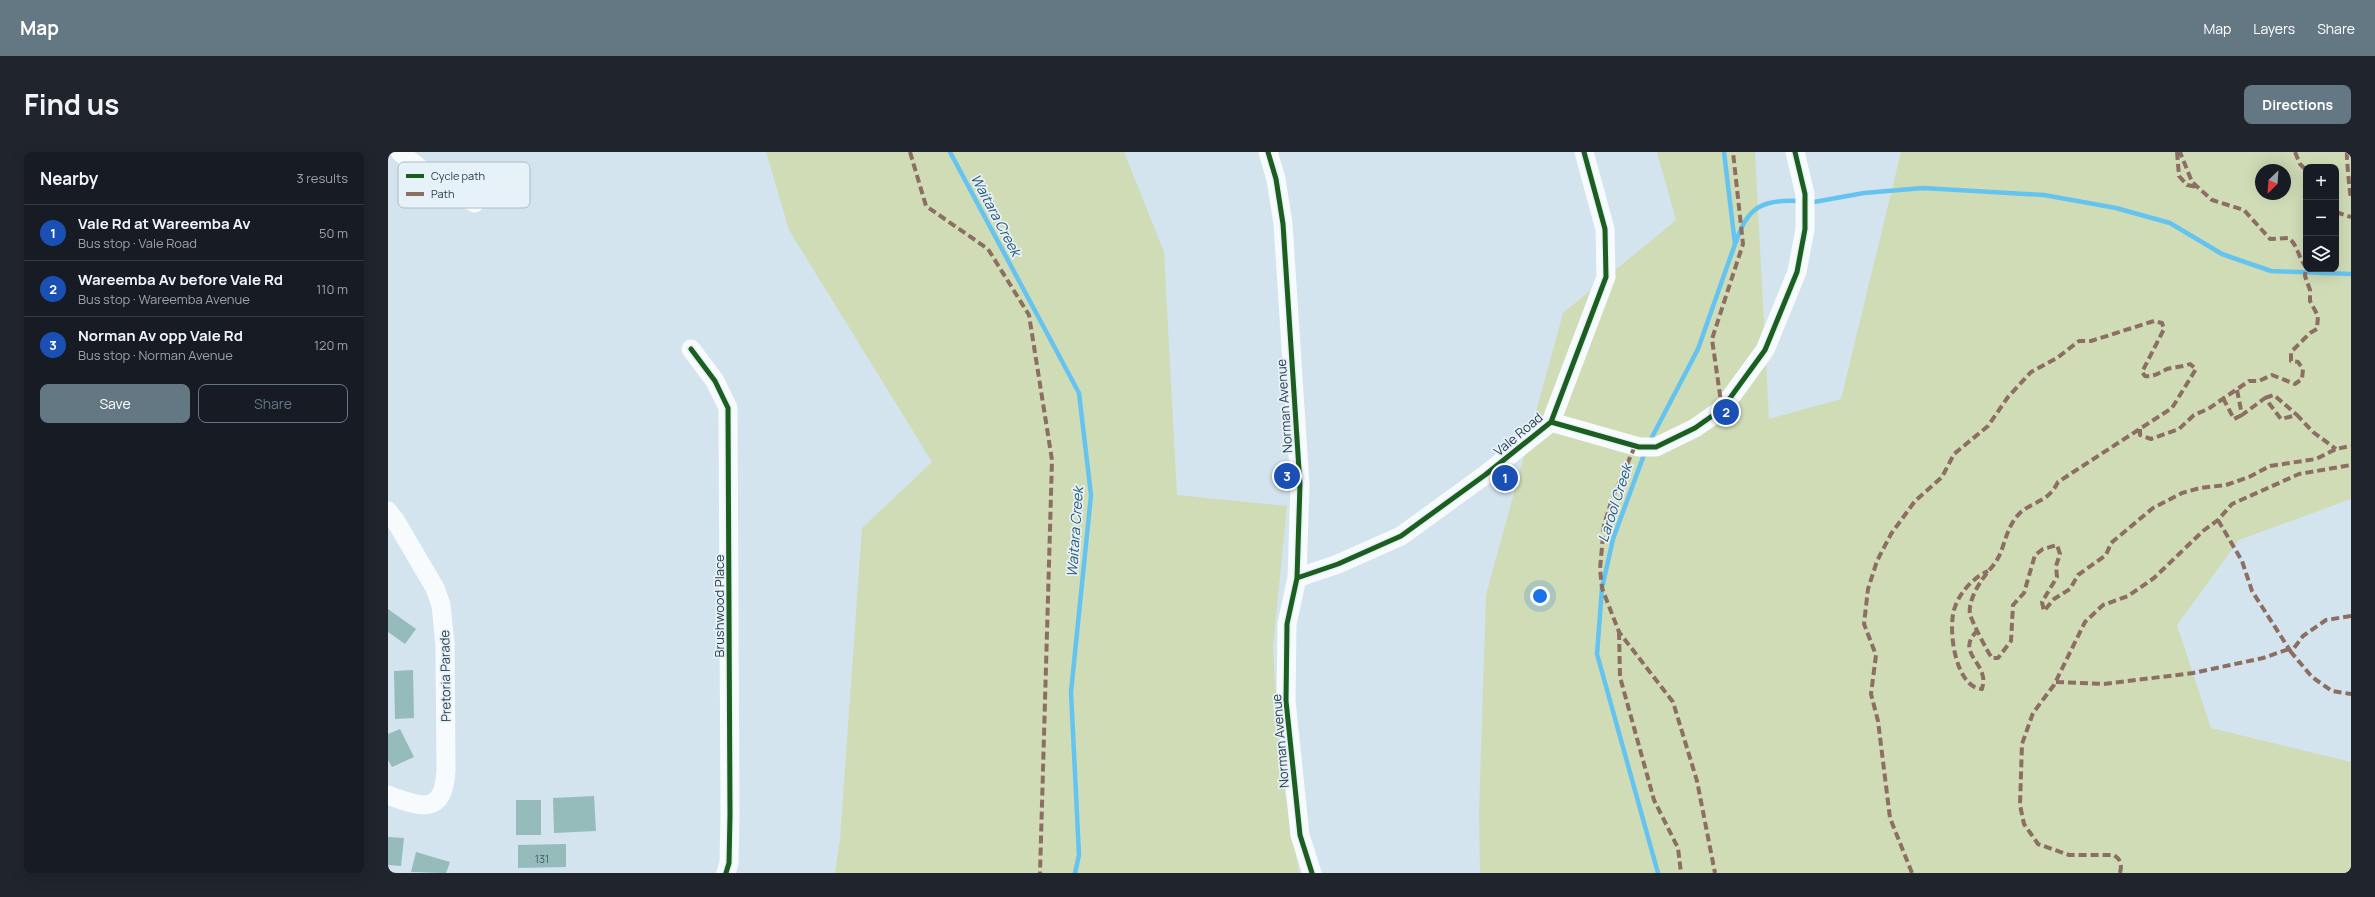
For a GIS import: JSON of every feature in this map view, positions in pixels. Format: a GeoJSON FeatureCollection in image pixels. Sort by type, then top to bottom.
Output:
{"type":"FeatureCollection","features":[{"type":"Feature","properties":{"kind":"street"},"geometry":{"type":"LineString","coordinates":[[400,152],[411,162]]}},
{"type":"Feature","properties":{"kind":"street","name":"Norman Avenue"},"geometry":{"type":"LineString","coordinates":[[1268,152],[1276,179],[1283,224],[1300,485],[1297,578],[1287,624],[1286,701],[1300,835],[1312,873]]}},
{"type":"Feature","properties":{"kind":"street","name":"Vale Road"},"geometry":{"type":"LineString","coordinates":[[1297,578],[1338,564],[1401,536],[1485,475],[1551,422],[1606,277],[1604,229],[1584,152]]}},
{"type":"Feature","properties":{"kind":"street"},"geometry":{"type":"LineString","coordinates":[[1551,422],[1639,447],[1661,445],[1694,428],[1722,409],[1765,350],[1797,272],[1805,229],[1805,194],[1795,152]]}},
{"type":"Feature","properties":{"kind":"street","name":"Brushwood Place"},"geometry":{"type":"LineString","coordinates":[[691,349],[715,381],[728,408],[730,815],[729,863],[726,873]]}},
{"type":"Feature","properties":{"kind":"street","name":"Pretoria Parade"},"geometry":{"type":"LineString","coordinates":[[388,511],[395,520],[435,588],[441,605],[445,644],[446,763],[445,787],[440,798],[432,804],[422,806],[388,795]]}},
{"type":"Feature","properties":{"kind":"green space"},"geometry":{"type":"Polygon","coordinates":[[[766,152],[1124,152],[1164,252],[1177,495],[1287,506],[1273,647],[1280,763],[1299,873],[835,873],[840,839],[862,528],[932,462],[789,230],[766,152]]]}},
{"type":"Feature","properties":{"kind":"green space"},"geometry":{"type":"Polygon","coordinates":[[[1657,152],[1755,152],[1769,419],[1841,399],[1901,152],[2351,152],[2351,499],[2239,540],[2177,625],[2211,728],[2351,762],[2351,873],[1480,873],[1479,812],[1486,595],[1563,313],[1676,220],[1657,152]]]}},
{"type":"Feature","properties":{"kind":"building"},"geometry":{"type":"Polygon","coordinates":[[[388,609],[416,629],[405,644],[388,632],[388,609]]]}},
{"type":"Feature","properties":{"kind":"building"},"geometry":{"type":"Polygon","coordinates":[[[413,670],[414,718],[395,719],[394,671],[413,670]]]}},
{"type":"Feature","properties":{"kind":"building"},"geometry":{"type":"Polygon","coordinates":[[[400,729],[414,757],[392,767],[388,760],[388,734],[400,729]]]}},
{"type":"Feature","properties":{"kind":"building"},"geometry":{"type":"Polygon","coordinates":[[[594,796],[596,831],[554,833],[553,798],[594,796]]]}},
{"type":"Feature","properties":{"kind":"building"},"geometry":{"type":"Polygon","coordinates":[[[516,800],[541,800],[541,835],[516,835],[516,800]]]}},
{"type":"Feature","properties":{"kind":"building"},"geometry":{"type":"Polygon","coordinates":[[[388,837],[404,838],[401,866],[388,865],[388,837]]]}},
{"type":"Feature","properties":{"kind":"building"},"geometry":{"type":"Polygon","coordinates":[[[566,844],[566,867],[518,868],[518,845],[566,844]]]}},
{"type":"Feature","properties":{"kind":"building"},"geometry":{"type":"Polygon","coordinates":[[[416,852],[450,862],[446,873],[411,872],[416,852]]]}},
{"type":"Feature","properties":{"kind":"waterway","name":"Waitara Creek"},"geometry":{"type":"LineString","coordinates":[[950,152],[1079,393],[1091,495],[1071,692],[1079,855],[1075,873]]}},
{"type":"Feature","properties":{"kind":"waterway","name":"Larool Creek"},"geometry":{"type":"LineString","coordinates":[[1650,441],[1698,349],[1735,244],[1724,152]]}},
{"type":"Feature","properties":{"kind":"waterway"},"geometry":{"type":"LineString","coordinates":[[1814,202],[1864,193],[1923,188],[2044,195],[2116,208],[2170,223],[2222,254],[2271,271],[2351,274]]}},
{"type":"Feature","properties":{"kind":"waterway"},"geometry":{"type":"LineString","coordinates":[[1736,242],[1745,221],[1751,213],[1758,208],[1775,202],[1798,201]]}},
{"type":"Feature","properties":{"kind":"waterway","name":"Larool Creek"},"geometry":{"type":"LineString","coordinates":[[1645,452],[1613,539],[1602,588],[1597,654],[1658,873]]}},
{"type":"Feature","properties":{"kind":"marked path"},"geometry":{"type":"LineString","coordinates":[[910,152],[926,206],[988,249],[1029,315],[1052,460],[1040,873]]}},
{"type":"Feature","properties":{"kind":"marked path"},"geometry":{"type":"LineString","coordinates":[[1722,409],[1712,339],[1743,244],[1733,152]]}},
{"type":"Feature","properties":{"kind":"marked path"},"geometry":{"type":"LineString","coordinates":[[2177,152],[2179,176],[2187,185],[2197,187]]}},
{"type":"Feature","properties":{"kind":"marked path"},"geometry":{"type":"LineString","coordinates":[[2140,429],[2140,435],[2151,439],[2179,429],[2194,415],[2208,409],[2249,381],[2259,381],[2272,375],[2295,384],[2302,379],[2303,369],[2298,362],[2291,361],[2291,352],[2310,333],[2317,329],[2318,316],[2310,301],[2310,290],[2305,276],[2306,267],[2292,241],[2289,238],[2270,239],[2244,210],[2212,200],[2192,182],[2180,152]]}},
{"type":"Feature","properties":{"kind":"marked path"},"geometry":{"type":"LineString","coordinates":[[2295,152],[2300,164],[2303,167]]}},
{"type":"Feature","properties":{"kind":"marked path"},"geometry":{"type":"LineString","coordinates":[[2347,152],[2351,199]]}},
{"type":"Feature","properties":{"kind":"marked path"},"geometry":{"type":"LineString","coordinates":[[2339,213],[2351,217]]}},
{"type":"Feature","properties":{"kind":"marked path"},"geometry":{"type":"LineString","coordinates":[[1912,873],[1890,818],[1878,721],[1871,694],[1876,655],[1864,624],[1868,589],[1877,561],[1891,534],[1915,501],[1942,477],[1954,454],[1988,426],[2008,397],[2031,372],[2057,358],[2079,341],[2091,341],[2154,321],[2162,323],[2164,329],[2142,372],[2145,376],[2154,375],[2167,369],[2190,364],[2196,369],[2172,408],[2058,482],[2054,489],[2046,497],[2026,508],[2017,516],[2008,531],[1999,557],[1977,587],[1970,606],[1971,618],[1992,658],[1998,658],[2011,641],[2013,605],[2024,593],[2035,555],[2043,549],[2057,545],[2060,554],[2056,566],[2057,577],[2042,602],[2044,611],[2054,599],[2070,589],[2078,575],[2106,555],[2111,543],[2153,508],[2182,493],[2200,488],[2226,485],[2249,477],[2270,466],[2316,459],[2336,449],[2351,446]]}},
{"type":"Feature","properties":{"kind":"marked path"},"geometry":{"type":"LineString","coordinates":[[2237,390],[2242,415],[2265,398],[2281,419],[2297,415],[2313,432],[2336,449]]}},
{"type":"Feature","properties":{"kind":"marked path"},"geometry":{"type":"LineString","coordinates":[[2265,398],[2274,395],[2297,415]]}},
{"type":"Feature","properties":{"kind":"marked path"},"geometry":{"type":"LineString","coordinates":[[2223,398],[2234,419],[2242,415]]}},
{"type":"Feature","properties":{"kind":"marked path"},"geometry":{"type":"LineString","coordinates":[[1635,446],[1612,499],[1604,525],[1600,569],[1602,588],[1619,632],[1673,702],[1697,781],[1715,873]]}},
{"type":"Feature","properties":{"kind":"marked path"},"geometry":{"type":"LineString","coordinates":[[2120,873],[2120,862],[2114,855],[2069,855],[2038,844],[2024,824],[2020,805],[2022,744],[2033,713],[2054,685],[2085,622],[2103,605],[2128,596],[2154,578],[2203,531],[2218,520],[2232,504],[2299,474],[2351,465]]}},
{"type":"Feature","properties":{"kind":"marked path"},"geometry":{"type":"LineString","coordinates":[[2218,520],[2242,561],[2252,591],[2291,652]]}},
{"type":"Feature","properties":{"kind":"marked path"},"geometry":{"type":"LineString","coordinates":[[1978,630],[1972,637],[1970,649],[1983,677],[1982,689],[1973,686],[1965,679],[1959,668],[1955,655],[1952,628],[1955,607],[1960,596],[1973,581],[1988,571]]}},
{"type":"Feature","properties":{"kind":"marked path"},"geometry":{"type":"LineString","coordinates":[[2351,616],[2326,620],[2303,636],[2291,652],[2312,677],[2332,691],[2351,694]]}},
{"type":"Feature","properties":{"kind":"marked path"},"geometry":{"type":"LineString","coordinates":[[1619,632],[1620,677],[1654,800],[1678,848],[1681,873]]}},
{"type":"Feature","properties":{"kind":"marked path"},"geometry":{"type":"LineString","coordinates":[[2056,682],[2104,684],[2193,673],[2263,658],[2289,649]]}},
{"type":"Feature","properties":{"kind":"cycle path"},"geometry":{"type":"LineString","coordinates":[[1268,152],[1276,179],[1283,224],[1300,485],[1297,578],[1287,624],[1286,701],[1300,835],[1312,873]]}},
{"type":"Feature","properties":{"kind":"cycle path"},"geometry":{"type":"LineString","coordinates":[[1297,578],[1338,564],[1401,536],[1485,475],[1551,422],[1606,277],[1605,229],[1584,152]]}},
{"type":"Feature","properties":{"kind":"cycle path"},"geometry":{"type":"LineString","coordinates":[[1551,422],[1639,447],[1656,447],[1695,428],[1722,409],[1765,350],[1797,272],[1805,229],[1805,194],[1795,152]]}},
{"type":"Feature","properties":{"kind":"cycle path"},"geometry":{"type":"LineString","coordinates":[[691,349],[715,381],[728,408],[730,815],[729,863],[726,873]]}},
{"type":"Feature","properties":{"kind":"place","name":"Wareemba Av before Vale Rd"},"geometry":{"type":"Point","coordinates":[1726,412]}},
{"type":"Feature","properties":{"kind":"place","name":"Norman Av opp Vale Rd"},"geometry":{"type":"Point","coordinates":[1287,476]}},
{"type":"Feature","properties":{"kind":"place","name":"Vale Rd at Wareemba Av"},"geometry":{"type":"Point","coordinates":[1505,478]}}]}
